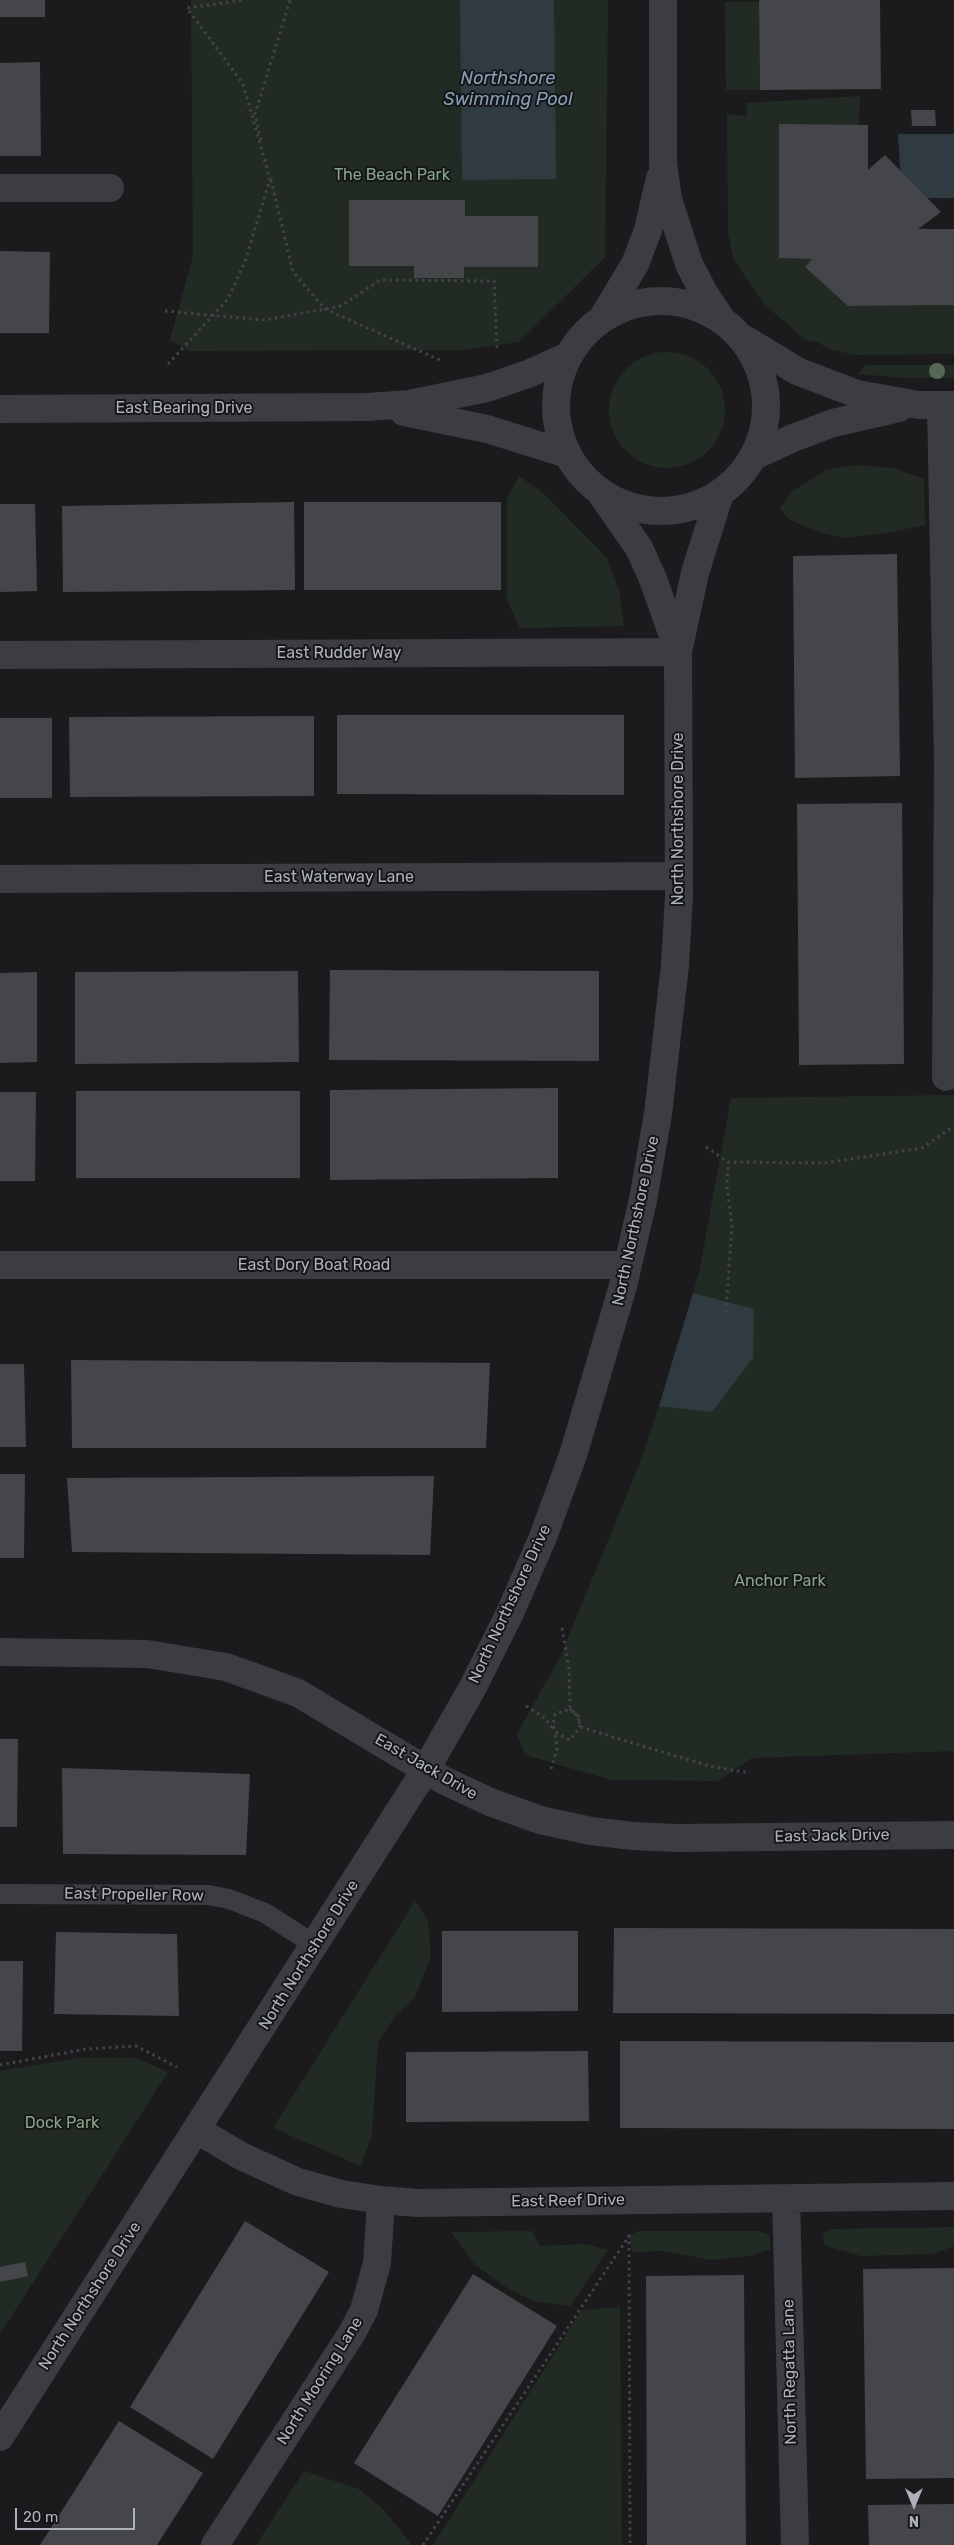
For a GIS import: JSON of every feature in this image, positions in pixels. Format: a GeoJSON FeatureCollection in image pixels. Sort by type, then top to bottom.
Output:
{"type":"FeatureCollection","features":[{"type":"Feature","properties":{"kind":"street"},"geometry":{"type":"LineString","coordinates":[[600,492],[623,504],[647,510],[673,510],[698,504],[720,493],[740,476],[754,456],[764,432],[766,407],[764,382],[755,358],[704,293],[689,264],[670,207],[663,164],[662,0]]}},
{"type":"Feature","properties":{"kind":"street"},"geometry":{"type":"LineString","coordinates":[[602,319],[635,264],[656,200],[663,164]]}},
{"type":"Feature","properties":{"kind":"street"},"geometry":{"type":"LineString","coordinates":[[0,188],[110,188]]}},
{"type":"Feature","properties":{"kind":"street"},"geometry":{"type":"LineString","coordinates":[[678,652],[653,579],[638,548],[600,492],[581,475],[567,454],[558,430],[555,405],[558,380],[568,356],[582,336],[602,319],[624,307],[649,301],[674,302],[699,308],[782,363],[827,384],[888,401],[938,405]]}},
{"type":"Feature","properties":{"kind":"street"},"geometry":{"type":"LineString","coordinates":[[368,407],[448,398],[487,388],[528,374],[568,356]]}},
{"type":"Feature","properties":{"kind":"street"},"geometry":{"type":"LineString","coordinates":[[754,456],[793,438],[833,423],[876,412],[938,405]]}},
{"type":"Feature","properties":{"kind":"street"},"geometry":{"type":"LineString","coordinates":[[938,405],[951,762],[946,1077]]}},
{"type":"Feature","properties":{"kind":"street"},"geometry":{"type":"LineString","coordinates":[[368,407],[428,416],[479,427],[567,454]]}},
{"type":"Feature","properties":{"kind":"street","name":"East Bearing Drive"},"geometry":{"type":"LineString","coordinates":[[0,409],[368,407]]}},
{"type":"Feature","properties":{"kind":"street"},"geometry":{"type":"LineString","coordinates":[[678,652],[695,573],[720,493]]}},
{"type":"Feature","properties":{"kind":"street","name":"East Rudder Way"},"geometry":{"type":"LineString","coordinates":[[0,655],[678,652]]}},
{"type":"Feature","properties":{"kind":"street","name":"North Northshore Drive"},"geometry":{"type":"LineString","coordinates":[[0,2437],[426,1769],[477,1679],[510,1613],[543,1537],[573,1455],[597,1381],[628,1265],[658,1114],[668,1040],[675,965],[679,876],[678,652]]}},
{"type":"Feature","properties":{"kind":"street","name":"East Waterway Lane"},"geometry":{"type":"LineString","coordinates":[[0,879],[679,876]]}},
{"type":"Feature","properties":{"kind":"street","name":"East Dory Boat Road"},"geometry":{"type":"LineString","coordinates":[[0,1265],[628,1265]]}},
{"type":"Feature","properties":{"kind":"street","name":"East Jack Drive"},"geometry":{"type":"LineString","coordinates":[[0,1652],[147,1654],[226,1667],[298,1693],[426,1769],[490,1802],[540,1820],[599,1832],[677,1838],[954,1835]]}},
{"type":"Feature","properties":{"kind":"street","name":"East Reef Drive"},"geometry":{"type":"LineString","coordinates":[[197,2130],[241,2156],[298,2182],[341,2194],[380,2200],[418,2203],[954,2196]]}},
{"type":"Feature","properties":{"kind":"street","name":"North Regatta Lane"},"geometry":{"type":"LineString","coordinates":[[786,2199],[794,2545]]}},
{"type":"Feature","properties":{"kind":"street","name":"North Mooring Lane"},"geometry":{"type":"LineString","coordinates":[[215,2545],[352,2333],[364,2310],[378,2263],[380,2200]]}},
{"type":"Feature","properties":{"kind":"lane","name":"East Propeller Row"},"geometry":{"type":"LineString","coordinates":[[0,1894],[208,1895],[229,1899],[265,1913],[315,1945]]}},
{"type":"Feature","properties":{"kind":"path"},"geometry":{"type":"LineString","coordinates":[[168,364],[211,315],[228,299],[246,259],[270,179],[243,84],[187,8],[245,0]]}},
{"type":"Feature","properties":{"kind":"path"},"geometry":{"type":"LineString","coordinates":[[290,0],[255,114],[293,272],[326,309],[442,361]]}},
{"type":"Feature","properties":{"kind":"path"},"geometry":{"type":"LineString","coordinates":[[165,311],[265,320],[341,306],[380,280],[494,281],[497,354]]}},
{"type":"Feature","properties":{"kind":"path"},"geometry":{"type":"LineString","coordinates":[[706,1147],[728,1162],[825,1163],[922,1148],[954,1126]]}},
{"type":"Feature","properties":{"kind":"path"},"geometry":{"type":"LineString","coordinates":[[726,1312],[732,1224],[727,1187],[728,1162]]}},
{"type":"Feature","properties":{"kind":"path"},"geometry":{"type":"LineString","coordinates":[[526,1706],[545,1718],[555,1732],[570,1740],[580,1727],[578,1716],[570,1709],[569,1668],[562,1628]]}},
{"type":"Feature","properties":{"kind":"path"},"geometry":{"type":"LineString","coordinates":[[551,1769],[557,1749],[553,1725],[555,1714],[570,1709]]}},
{"type":"Feature","properties":{"kind":"path"},"geometry":{"type":"LineString","coordinates":[[580,1727],[709,1766],[750,1773]]}},
{"type":"Feature","properties":{"kind":"path"},"geometry":{"type":"LineString","coordinates":[[0,2065],[86,2049],[136,2046],[177,2067]]}},
{"type":"Feature","properties":{"kind":"path"},"geometry":{"type":"LineString","coordinates":[[424,2545],[629,2236],[630,2545]]}},
{"type":"Feature","properties":{"kind":"green space","name":"The Beach Park"},"geometry":{"type":"Polygon","coordinates":[[[191,0],[608,0],[605,257],[519,342],[463,350],[190,351],[170,340],[193,256],[191,0]]]}},
{"type":"Feature","properties":{"kind":"green space"},"geometry":{"type":"Polygon","coordinates":[[[725,2],[759,2],[760,90],[726,90],[725,2]]]}},
{"type":"Feature","properties":{"kind":"green space"},"geometry":{"type":"Polygon","coordinates":[[[860,96],[859,125],[779,125],[779,258],[812,259],[805,267],[848,306],[954,305],[954,354],[856,355],[828,349],[818,342],[806,340],[764,304],[734,260],[728,234],[727,114],[747,116],[747,103],[860,96]]]}},
{"type":"Feature","properties":{"kind":"green space"},"geometry":{"type":"Polygon","coordinates":[[[667,352],[689,357],[708,369],[720,388],[725,410],[720,432],[708,451],[689,463],[667,468],[645,463],[626,451],[614,432],[609,410],[614,388],[626,369],[645,357],[667,352]]]}},
{"type":"Feature","properties":{"kind":"green space"},"geometry":{"type":"Polygon","coordinates":[[[866,365],[954,365],[954,378],[906,378],[857,374],[866,365]]]}},
{"type":"Feature","properties":{"kind":"green space"},"geometry":{"type":"Polygon","coordinates":[[[856,465],[893,468],[924,479],[925,525],[886,533],[844,538],[821,533],[790,520],[780,509],[790,493],[826,470],[856,465]]]}},
{"type":"Feature","properties":{"kind":"green space"},"geometry":{"type":"Polygon","coordinates":[[[519,476],[543,493],[607,558],[619,591],[624,626],[520,628],[507,600],[507,499],[519,476]]]}},
{"type":"Feature","properties":{"kind":"green space","name":"Anchor Park"},"geometry":{"type":"Polygon","coordinates":[[[954,1095],[954,1751],[752,1758],[718,1781],[612,1780],[525,1755],[517,1734],[560,1657],[640,1463],[659,1406],[699,1273],[731,1098],[954,1095]]]}},
{"type":"Feature","properties":{"kind":"green space"},"geometry":{"type":"Polygon","coordinates":[[[415,1901],[428,1920],[431,1956],[415,1997],[396,2015],[378,2042],[372,2134],[361,2166],[273,2128],[415,1901]]]}},
{"type":"Feature","properties":{"kind":"green space","name":"Dock Park"},"geometry":{"type":"Polygon","coordinates":[[[77,2058],[136,2058],[168,2072],[0,2334],[0,2071],[77,2058]]]}},
{"type":"Feature","properties":{"kind":"green space"},"geometry":{"type":"Polygon","coordinates":[[[954,2227],[954,2246],[933,2254],[861,2256],[824,2245],[823,2234],[831,2229],[954,2227]]]}},
{"type":"Feature","properties":{"kind":"green space"},"geometry":{"type":"Polygon","coordinates":[[[532,2231],[540,2246],[586,2244],[608,2250],[570,2306],[537,2302],[510,2290],[475,2265],[451,2232],[532,2231]]]}},
{"type":"Feature","properties":{"kind":"green space"},"geometry":{"type":"Polygon","coordinates":[[[638,2231],[758,2231],[769,2234],[771,2249],[749,2256],[711,2260],[663,2251],[633,2252],[629,2236],[638,2231]]]}},
{"type":"Feature","properties":{"kind":"green space"},"geometry":{"type":"Polygon","coordinates":[[[620,2307],[622,2545],[433,2545],[582,2310],[620,2307]]]}},
{"type":"Feature","properties":{"kind":"green space"},"geometry":{"type":"Polygon","coordinates":[[[304,2471],[359,2489],[384,2510],[412,2545],[256,2545],[304,2471]]]}},
{"type":"Feature","properties":{"kind":"water","name":"Northshore Swimming Pool"},"geometry":{"type":"Polygon","coordinates":[[[460,0],[554,0],[556,179],[462,180],[460,0]]]}},
{"type":"Feature","properties":{"kind":"water"},"geometry":{"type":"Polygon","coordinates":[[[898,134],[954,134],[954,198],[902,198],[898,134]]]}},
{"type":"Feature","properties":{"kind":"water"},"geometry":{"type":"Polygon","coordinates":[[[693,1293],[754,1309],[753,1358],[712,1412],[659,1406],[693,1293]]]}},
{"type":"Feature","properties":{"kind":"building"},"geometry":{"type":"Polygon","coordinates":[[[0,0],[45,0],[45,17],[0,17],[0,0]]]}},
{"type":"Feature","properties":{"kind":"building"},"geometry":{"type":"Polygon","coordinates":[[[759,0],[880,0],[881,89],[760,90],[759,0]]]}},
{"type":"Feature","properties":{"kind":"building"},"geometry":{"type":"Polygon","coordinates":[[[40,62],[41,156],[0,156],[0,63],[40,62]]]}},
{"type":"Feature","properties":{"kind":"building"},"geometry":{"type":"Polygon","coordinates":[[[911,110],[935,110],[936,126],[912,126],[911,110]]]}},
{"type":"Feature","properties":{"kind":"building"},"geometry":{"type":"Polygon","coordinates":[[[779,124],[868,125],[868,170],[885,155],[941,212],[918,229],[954,229],[954,305],[848,306],[805,267],[812,259],[779,258],[779,124]]]}},
{"type":"Feature","properties":{"kind":"building"},"geometry":{"type":"Polygon","coordinates":[[[349,200],[465,200],[465,216],[538,216],[538,267],[464,267],[464,278],[414,278],[414,266],[349,266],[349,200]]]}},
{"type":"Feature","properties":{"kind":"building"},"geometry":{"type":"Polygon","coordinates":[[[0,251],[50,252],[49,333],[0,333],[0,251]]]}},
{"type":"Feature","properties":{"kind":"building"},"geometry":{"type":"Polygon","coordinates":[[[294,502],[295,590],[63,592],[62,506],[294,502]]]}},
{"type":"Feature","properties":{"kind":"building"},"geometry":{"type":"Polygon","coordinates":[[[304,502],[501,502],[501,590],[304,590],[304,502]]]}},
{"type":"Feature","properties":{"kind":"building"},"geometry":{"type":"Polygon","coordinates":[[[0,504],[35,504],[37,591],[0,592],[0,504]]]}},
{"type":"Feature","properties":{"kind":"building"},"geometry":{"type":"Polygon","coordinates":[[[897,554],[900,776],[795,778],[793,556],[897,554]]]}},
{"type":"Feature","properties":{"kind":"building"},"geometry":{"type":"Polygon","coordinates":[[[337,715],[624,715],[624,795],[337,794],[337,715]]]}},
{"type":"Feature","properties":{"kind":"building"},"geometry":{"type":"Polygon","coordinates":[[[314,716],[314,796],[70,797],[69,717],[314,716]]]}},
{"type":"Feature","properties":{"kind":"building"},"geometry":{"type":"Polygon","coordinates":[[[0,718],[52,718],[52,798],[0,798],[0,718]]]}},
{"type":"Feature","properties":{"kind":"building"},"geometry":{"type":"Polygon","coordinates":[[[902,803],[904,1064],[799,1065],[797,804],[902,803]]]}},
{"type":"Feature","properties":{"kind":"building"},"geometry":{"type":"Polygon","coordinates":[[[330,970],[599,971],[599,1061],[329,1060],[330,970]]]}},
{"type":"Feature","properties":{"kind":"building"},"geometry":{"type":"Polygon","coordinates":[[[298,971],[299,1062],[75,1064],[75,972],[298,971]]]}},
{"type":"Feature","properties":{"kind":"building"},"geometry":{"type":"Polygon","coordinates":[[[37,972],[37,1062],[0,1063],[0,973],[37,972]]]}},
{"type":"Feature","properties":{"kind":"building"},"geometry":{"type":"Polygon","coordinates":[[[558,1088],[558,1178],[330,1180],[330,1090],[558,1088]]]}},
{"type":"Feature","properties":{"kind":"building"},"geometry":{"type":"Polygon","coordinates":[[[76,1091],[300,1091],[300,1178],[76,1178],[76,1091]]]}},
{"type":"Feature","properties":{"kind":"building"},"geometry":{"type":"Polygon","coordinates":[[[0,1092],[36,1092],[35,1181],[0,1181],[0,1092]]]}},
{"type":"Feature","properties":{"kind":"building"},"geometry":{"type":"Polygon","coordinates":[[[71,1360],[490,1363],[486,1448],[72,1448],[71,1360]]]}},
{"type":"Feature","properties":{"kind":"building"},"geometry":{"type":"Polygon","coordinates":[[[0,1364],[24,1364],[26,1447],[0,1447],[0,1364]]]}},
{"type":"Feature","properties":{"kind":"building"},"geometry":{"type":"Polygon","coordinates":[[[0,1474],[25,1474],[24,1558],[0,1558],[0,1474]]]}},
{"type":"Feature","properties":{"kind":"building"},"geometry":{"type":"Polygon","coordinates":[[[434,1476],[430,1555],[72,1552],[67,1478],[434,1476]]]}},
{"type":"Feature","properties":{"kind":"building"},"geometry":{"type":"Polygon","coordinates":[[[0,1739],[18,1739],[17,1827],[0,1827],[0,1739]]]}},
{"type":"Feature","properties":{"kind":"building"},"geometry":{"type":"Polygon","coordinates":[[[62,1768],[250,1774],[246,1855],[63,1854],[62,1768]]]}},
{"type":"Feature","properties":{"kind":"building"},"geometry":{"type":"Polygon","coordinates":[[[614,1928],[954,1929],[954,2014],[613,2013],[614,1928]]]}},
{"type":"Feature","properties":{"kind":"building"},"geometry":{"type":"Polygon","coordinates":[[[442,1931],[578,1931],[578,2011],[442,2012],[442,1931]]]}},
{"type":"Feature","properties":{"kind":"building"},"geometry":{"type":"Polygon","coordinates":[[[56,1932],[177,1934],[179,2016],[54,2014],[56,1932]]]}},
{"type":"Feature","properties":{"kind":"building"},"geometry":{"type":"Polygon","coordinates":[[[0,1961],[23,1961],[22,2051],[0,2051],[0,1961]]]}},
{"type":"Feature","properties":{"kind":"building"},"geometry":{"type":"Polygon","coordinates":[[[620,2041],[954,2042],[954,2129],[620,2128],[620,2041]]]}},
{"type":"Feature","properties":{"kind":"building"},"geometry":{"type":"Polygon","coordinates":[[[588,2051],[589,2121],[406,2122],[406,2052],[588,2051]]]}},
{"type":"Feature","properties":{"kind":"building"},"geometry":{"type":"Polygon","coordinates":[[[245,2221],[329,2272],[213,2459],[130,2407],[245,2221]]]}},
{"type":"Feature","properties":{"kind":"building"},"geometry":{"type":"Polygon","coordinates":[[[25,2262],[28,2276],[0,2282],[0,2267],[25,2262]]]}},
{"type":"Feature","properties":{"kind":"building"},"geometry":{"type":"Polygon","coordinates":[[[954,2268],[954,2478],[866,2479],[863,2269],[954,2268]]]}},
{"type":"Feature","properties":{"kind":"building"},"geometry":{"type":"Polygon","coordinates":[[[473,2274],[557,2326],[438,2516],[354,2463],[473,2274]]]}},
{"type":"Feature","properties":{"kind":"building"},"geometry":{"type":"Polygon","coordinates":[[[744,2275],[746,2545],[647,2545],[646,2276],[744,2275]]]}},
{"type":"Feature","properties":{"kind":"building"},"geometry":{"type":"Polygon","coordinates":[[[119,2421],[203,2473],[157,2545],[40,2545],[119,2421]]]}},
{"type":"Feature","properties":{"kind":"building"},"geometry":{"type":"Polygon","coordinates":[[[954,2504],[954,2545],[869,2545],[868,2505],[954,2504]]]}}]}
